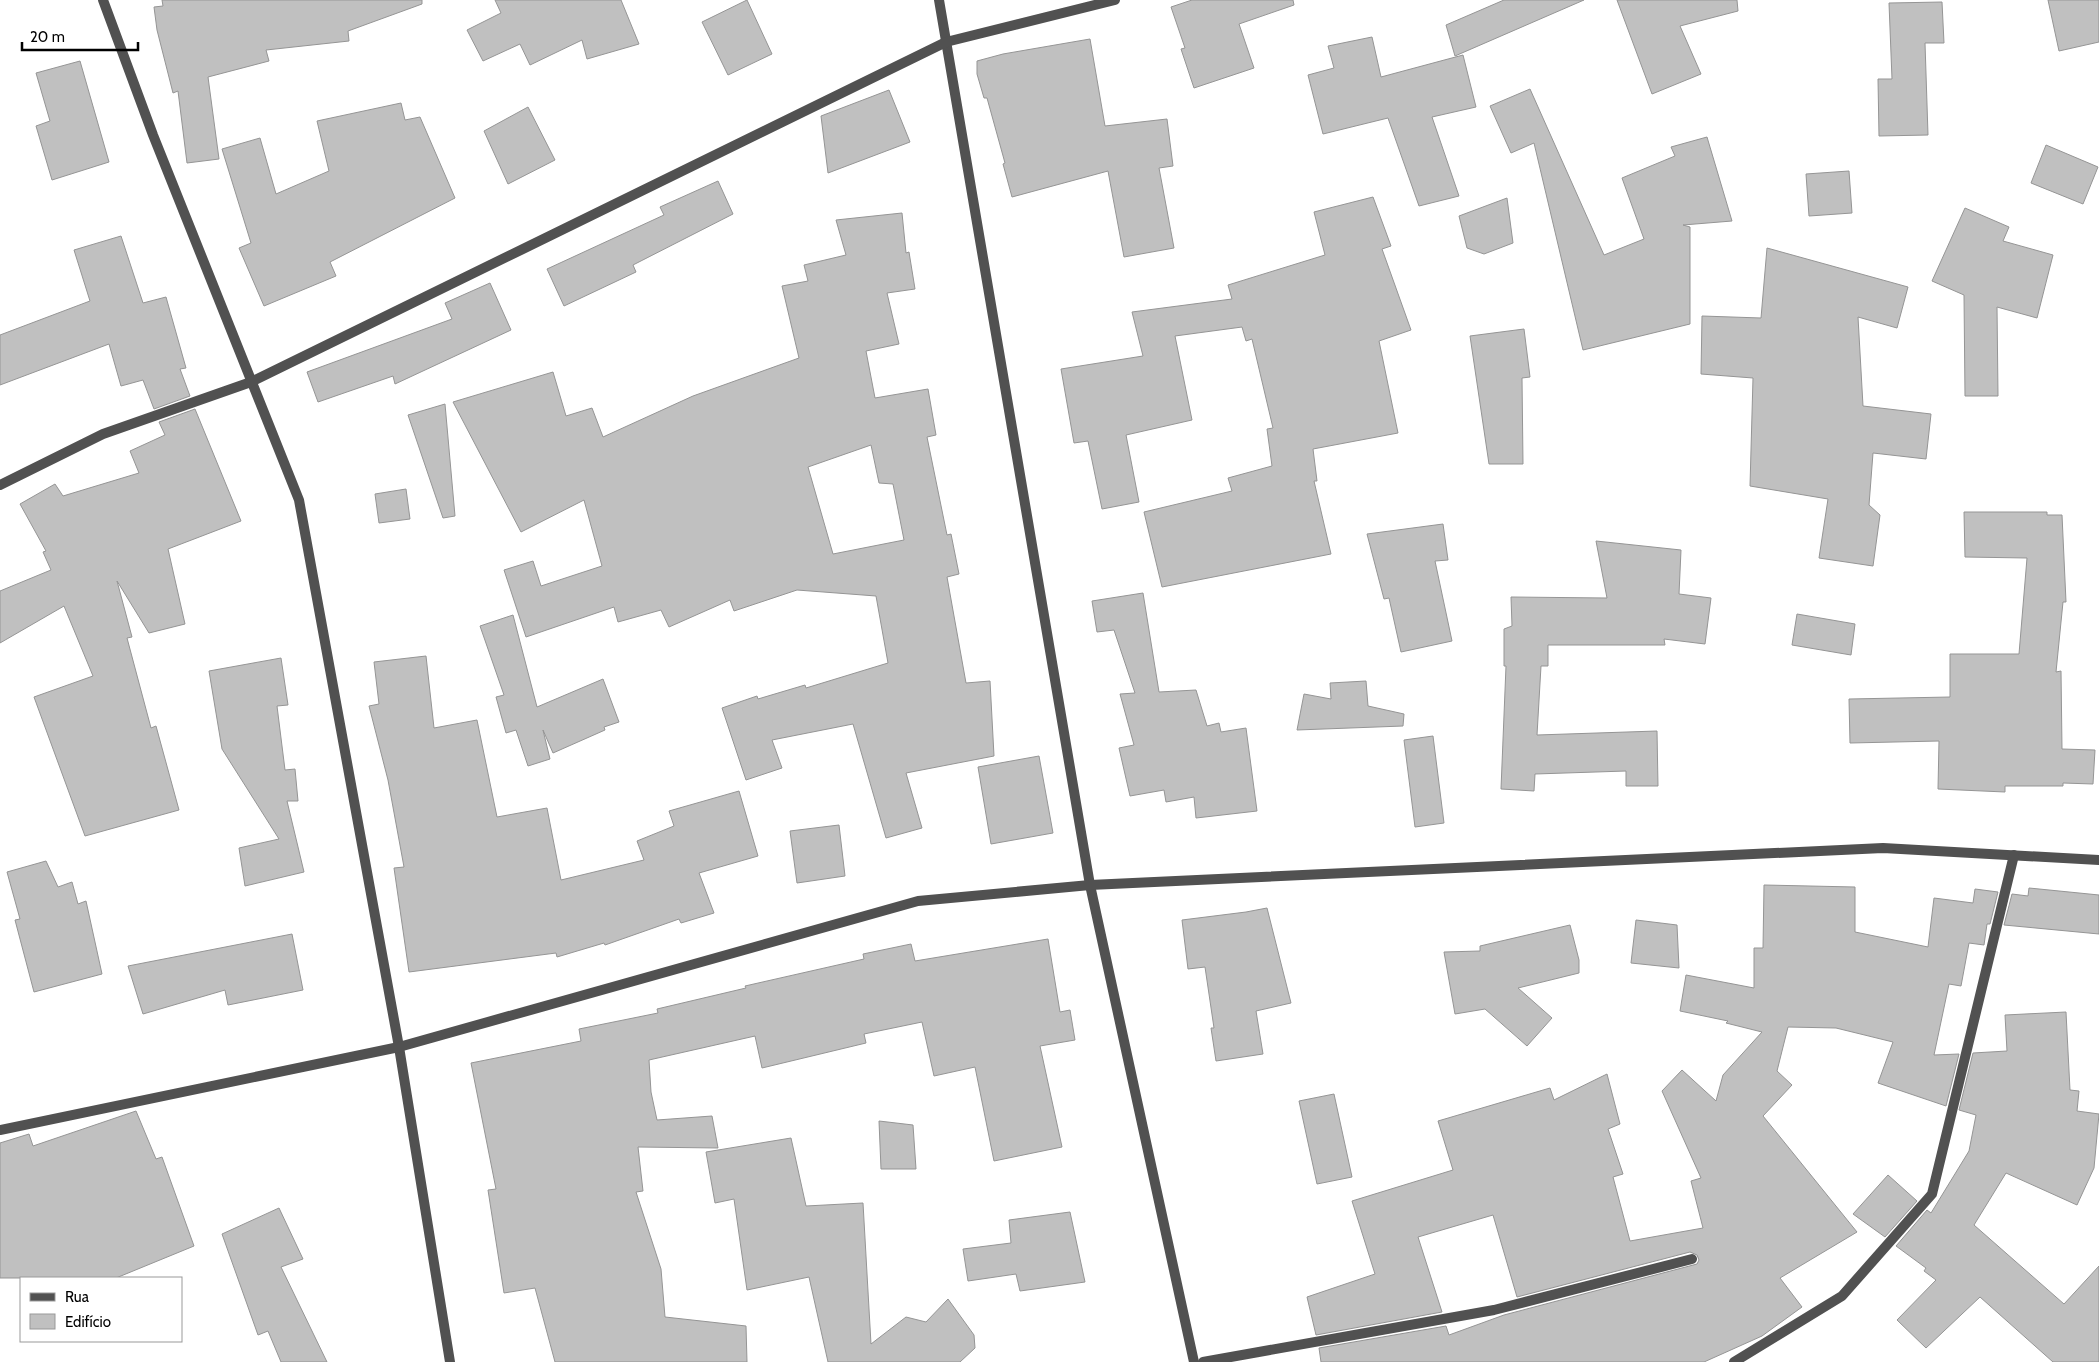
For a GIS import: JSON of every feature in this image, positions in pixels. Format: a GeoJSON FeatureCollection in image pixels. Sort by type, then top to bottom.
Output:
{"type":"FeatureCollection","features":[{"type":"Feature","properties":{"kind":"street"},"geometry":{"type":"LineString","coordinates":[[104,0],[153,135],[299,500],[399,1047],[450,1362]]}},
{"type":"Feature","properties":{"kind":"street"},"geometry":{"type":"LineString","coordinates":[[939,0],[1090,885],[1194,1362]]}},
{"type":"Feature","properties":{"kind":"street"},"geometry":{"type":"LineString","coordinates":[[0,485],[103,434],[251,382],[946,42],[1115,0]]}},
{"type":"Feature","properties":{"kind":"street"},"geometry":{"type":"LineString","coordinates":[[0,1130],[399,1047],[918,901],[1090,885],[1883,848],[2099,860]]}},
{"type":"Feature","properties":{"kind":"street"},"geometry":{"type":"LineString","coordinates":[[1734,1362],[1842,1296],[1932,1194],[2014,855]]}},
{"type":"Feature","properties":{"kind":"street"},"geometry":{"type":"LineString","coordinates":[[1203,1362],[1494,1310],[1692,1259]]}},
{"type":"Feature","properties":{"kind":"building"},"geometry":{"type":"Polygon","coordinates":[[[162,0],[422,0],[422,4],[348,31],[349,41],[266,50],[269,61],[208,77],[219,159],[187,163],[178,91],[173,93],[157,30],[154,7],[163,6],[162,0]]]}},
{"type":"Feature","properties":{"kind":"building"},"geometry":{"type":"Polygon","coordinates":[[[495,0],[621,0],[639,44],[587,59],[582,40],[530,65],[520,44],[483,61],[467,30],[501,13],[495,0]]]}},
{"type":"Feature","properties":{"kind":"building"},"geometry":{"type":"Polygon","coordinates":[[[747,0],[772,54],[728,75],[702,22],[747,0]]]}},
{"type":"Feature","properties":{"kind":"building"},"geometry":{"type":"Polygon","coordinates":[[[1192,0],[1293,0],[1294,5],[1239,24],[1254,68],[1194,88],[1181,49],[1185,48],[1171,7],[1192,0]]]}},
{"type":"Feature","properties":{"kind":"building"},"geometry":{"type":"Polygon","coordinates":[[[1504,0],[1584,0],[1455,56],[1446,25],[1504,0]]]}},
{"type":"Feature","properties":{"kind":"building"},"geometry":{"type":"Polygon","coordinates":[[[1617,0],[1737,0],[1738,11],[1680,26],[1701,74],[1652,94],[1617,0]]]}},
{"type":"Feature","properties":{"kind":"building"},"geometry":{"type":"Polygon","coordinates":[[[2048,0],[2099,0],[2099,42],[2059,51],[2048,0]]]}},
{"type":"Feature","properties":{"kind":"building"},"geometry":{"type":"Polygon","coordinates":[[[1942,2],[1944,43],[1925,43],[1928,135],[1879,136],[1878,79],[1892,79],[1889,3],[1942,2]]]}},
{"type":"Feature","properties":{"kind":"building"},"geometry":{"type":"Polygon","coordinates":[[[1372,37],[1381,77],[1463,55],[1476,107],[1432,117],[1459,196],[1419,206],[1388,118],[1323,134],[1308,75],[1334,68],[1328,46],[1372,37]]]}},
{"type":"Feature","properties":{"kind":"building"},"geometry":{"type":"Polygon","coordinates":[[[1090,39],[1105,126],[1167,119],[1173,166],[1159,168],[1174,248],[1124,257],[1108,171],[1012,197],[1003,164],[1005,163],[987,98],[984,98],[977,74],[977,61],[1003,54],[1090,39]]]}},
{"type":"Feature","properties":{"kind":"building"},"geometry":{"type":"Polygon","coordinates":[[[80,61],[109,162],[52,180],[36,126],[50,121],[36,73],[80,61]]]}},
{"type":"Feature","properties":{"kind":"building"},"geometry":{"type":"Polygon","coordinates":[[[1530,89],[1604,255],[1644,239],[1622,178],[1675,156],[1671,147],[1707,137],[1732,221],[1683,225],[1690,227],[1690,324],[1583,350],[1534,143],[1511,153],[1490,106],[1530,89]]]}},
{"type":"Feature","properties":{"kind":"building"},"geometry":{"type":"Polygon","coordinates":[[[889,90],[910,142],[828,173],[821,116],[889,90]]]}},
{"type":"Feature","properties":{"kind":"building"},"geometry":{"type":"Polygon","coordinates":[[[401,103],[405,120],[420,117],[455,198],[330,262],[336,276],[264,306],[239,248],[251,243],[222,149],[260,138],[276,194],[329,171],[317,121],[401,103]]]}},
{"type":"Feature","properties":{"kind":"building"},"geometry":{"type":"Polygon","coordinates":[[[528,107],[555,160],[508,184],[484,131],[528,107]]]}},
{"type":"Feature","properties":{"kind":"building"},"geometry":{"type":"Polygon","coordinates":[[[2046,145],[2098,167],[2083,204],[2031,183],[2046,145]]]}},
{"type":"Feature","properties":{"kind":"building"},"geometry":{"type":"Polygon","coordinates":[[[1849,171],[1852,213],[1809,216],[1806,174],[1849,171]]]}},
{"type":"Feature","properties":{"kind":"building"},"geometry":{"type":"Polygon","coordinates":[[[718,181],[733,214],[633,265],[636,272],[564,306],[547,269],[664,215],[660,207],[718,181]]]}},
{"type":"Feature","properties":{"kind":"building"},"geometry":{"type":"Polygon","coordinates":[[[1373,197],[1391,246],[1382,249],[1411,330],[1379,341],[1398,433],[1313,449],[1317,481],[1314,481],[1331,554],[1162,587],[1144,512],[1232,491],[1228,478],[1272,466],[1267,429],[1273,428],[1252,339],[1246,341],[1242,327],[1175,336],[1192,420],[1126,435],[1139,502],[1102,509],[1088,441],[1074,443],[1061,369],[1143,356],[1132,312],[1232,299],[1228,285],[1325,255],[1314,212],[1373,197]]]}},
{"type":"Feature","properties":{"kind":"building"},"geometry":{"type":"Polygon","coordinates":[[[1507,198],[1513,243],[1484,254],[1467,248],[1459,216],[1507,198]]]}},
{"type":"Feature","properties":{"kind":"building"},"geometry":{"type":"Polygon","coordinates":[[[1965,208],[2009,227],[2003,241],[2053,255],[2037,318],[1997,307],[1998,396],[1965,396],[1964,295],[1932,281],[1965,208]]]}},
{"type":"Feature","properties":{"kind":"building"},"geometry":{"type":"Polygon","coordinates":[[[902,213],[906,253],[909,252],[915,289],[887,293],[899,344],[866,351],[875,398],[928,389],[936,435],[927,437],[947,535],[951,534],[959,574],[947,577],[966,683],[990,681],[994,756],[906,773],[922,828],[886,838],[853,724],[772,740],[782,768],[746,780],[722,708],[757,696],[758,699],[805,685],[806,688],[888,663],[876,596],[797,590],[734,611],[730,600],[669,627],[661,610],[618,622],[614,607],[526,637],[504,570],[533,561],[541,586],[602,566],[584,500],[521,532],[453,402],[553,372],[566,416],[592,408],[603,437],[693,396],[799,358],[782,286],[808,281],[804,265],[846,255],[836,220],[902,213]],[[871,445],[808,467],[833,554],[904,540],[893,484],[879,483],[871,445]]]}},
{"type":"Feature","properties":{"kind":"building"},"geometry":{"type":"Polygon","coordinates":[[[121,236],[143,303],[166,297],[186,368],[180,369],[190,396],[154,409],[143,380],[121,386],[109,344],[0,385],[0,335],[90,301],[74,250],[121,236]]]}},
{"type":"Feature","properties":{"kind":"building"},"geometry":{"type":"Polygon","coordinates":[[[1767,248],[1908,287],[1897,328],[1858,317],[1863,406],[1931,414],[1926,459],[1873,453],[1869,505],[1880,515],[1873,566],[1819,558],[1828,499],[1750,486],[1753,378],[1701,374],[1702,316],[1761,318],[1767,248]]]}},
{"type":"Feature","properties":{"kind":"building"},"geometry":{"type":"Polygon","coordinates":[[[490,283],[511,330],[395,384],[393,376],[318,402],[307,372],[452,319],[445,303],[490,283]]]}},
{"type":"Feature","properties":{"kind":"building"},"geometry":{"type":"Polygon","coordinates":[[[1524,329],[1530,377],[1522,378],[1523,464],[1489,464],[1470,336],[1524,329]]]}},
{"type":"Feature","properties":{"kind":"building"},"geometry":{"type":"Polygon","coordinates":[[[445,404],[455,516],[443,518],[408,415],[445,404]]]}},
{"type":"Feature","properties":{"kind":"building"},"geometry":{"type":"Polygon","coordinates":[[[195,409],[241,521],[168,549],[185,624],[149,633],[117,581],[132,637],[127,638],[151,728],[156,726],[179,810],[85,836],[34,697],[93,676],[64,606],[0,643],[0,591],[51,570],[43,552],[46,551],[20,504],[55,484],[63,496],[139,473],[130,451],[165,435],[159,422],[195,409]]]}},
{"type":"Feature","properties":{"kind":"building"},"geometry":{"type":"Polygon","coordinates":[[[406,489],[410,519],[379,523],[375,494],[406,489]]]}},
{"type":"Feature","properties":{"kind":"building"},"geometry":{"type":"Polygon","coordinates":[[[1964,512],[2047,512],[2047,515],[2062,515],[2066,602],[2063,602],[2056,672],[2061,671],[2062,749],[2095,750],[2093,784],[2063,783],[2063,786],[2005,786],[2005,792],[1938,789],[1939,741],[1850,743],[1849,699],[1950,697],[1950,654],[2019,654],[2027,558],[1965,557],[1964,512]]]}},
{"type":"Feature","properties":{"kind":"building"},"geometry":{"type":"Polygon","coordinates":[[[1443,524],[1448,560],[1435,561],[1452,641],[1401,652],[1389,598],[1384,599],[1367,534],[1443,524]]]}},
{"type":"Feature","properties":{"kind":"building"},"geometry":{"type":"Polygon","coordinates":[[[1596,541],[1681,550],[1679,594],[1711,598],[1705,644],[1664,639],[1665,645],[1548,645],[1548,666],[1541,666],[1537,735],[1657,731],[1658,786],[1626,786],[1626,771],[1535,774],[1534,791],[1501,789],[1506,666],[1504,666],[1504,629],[1512,626],[1511,597],[1607,598],[1596,541]]]}},
{"type":"Feature","properties":{"kind":"building"},"geometry":{"type":"Polygon","coordinates":[[[1143,593],[1159,692],[1196,690],[1207,726],[1219,723],[1221,732],[1246,728],[1257,811],[1196,818],[1194,797],[1166,802],[1164,790],[1130,796],[1119,748],[1134,745],[1120,694],[1135,693],[1114,630],[1097,632],[1092,601],[1143,593]]]}},
{"type":"Feature","properties":{"kind":"building"},"geometry":{"type":"Polygon","coordinates":[[[1797,614],[1855,624],[1851,655],[1792,645],[1797,614]]]}},
{"type":"Feature","properties":{"kind":"building"},"geometry":{"type":"Polygon","coordinates":[[[513,615],[537,707],[603,679],[619,722],[604,727],[605,730],[553,753],[543,730],[550,759],[528,766],[516,730],[506,733],[496,697],[504,695],[480,626],[513,615]]]}},
{"type":"Feature","properties":{"kind":"building"},"geometry":{"type":"Polygon","coordinates":[[[426,656],[434,728],[477,720],[497,817],[547,808],[561,880],[644,860],[637,841],[674,826],[669,811],[739,791],[758,856],[699,873],[714,913],[681,923],[679,919],[605,945],[604,943],[557,957],[556,953],[409,972],[394,868],[404,867],[388,780],[369,706],[379,704],[374,662],[426,656]]]}},
{"type":"Feature","properties":{"kind":"building"},"geometry":{"type":"Polygon","coordinates":[[[281,658],[288,705],[277,706],[285,770],[295,769],[298,801],[287,801],[304,872],[245,886],[239,848],[279,839],[222,749],[209,671],[281,658]]]}},
{"type":"Feature","properties":{"kind":"building"},"geometry":{"type":"Polygon","coordinates":[[[1366,681],[1368,706],[1404,714],[1403,726],[1297,730],[1304,694],[1331,699],[1330,683],[1366,681]]]}},
{"type":"Feature","properties":{"kind":"building"},"geometry":{"type":"Polygon","coordinates":[[[1433,736],[1444,823],[1415,827],[1404,740],[1433,736]]]}},
{"type":"Feature","properties":{"kind":"building"},"geometry":{"type":"Polygon","coordinates":[[[1039,756],[1053,833],[991,844],[978,767],[1039,756]]]}},
{"type":"Feature","properties":{"kind":"building"},"geometry":{"type":"Polygon","coordinates":[[[839,825],[845,876],[797,883],[790,831],[839,825]]]}},
{"type":"Feature","properties":{"kind":"building"},"geometry":{"type":"Polygon","coordinates":[[[46,861],[58,887],[72,882],[78,904],[86,901],[102,974],[34,992],[15,920],[20,919],[7,872],[46,861]]]}},
{"type":"Feature","properties":{"kind":"building"},"geometry":{"type":"Polygon","coordinates":[[[1764,885],[1855,887],[1855,932],[1928,947],[1934,898],[1973,903],[1975,889],[1998,892],[1990,924],[1987,924],[1984,945],[1969,943],[1961,986],[1949,984],[1934,1055],[1959,1054],[1946,1106],[1878,1083],[1893,1042],[1836,1028],[1788,1027],[1777,1071],[1792,1085],[1763,1116],[1857,1232],[1780,1278],[1802,1307],[1762,1336],[1704,1362],[1321,1362],[1319,1348],[1446,1326],[1449,1335],[1504,1315],[1697,1264],[1699,1260],[1697,1255],[1690,1252],[1517,1297],[1493,1215],[1418,1237],[1442,1312],[1316,1335],[1307,1297],[1375,1274],[1352,1201],[1453,1170],[1438,1121],[1550,1088],[1554,1100],[1607,1074],[1620,1124],[1608,1129],[1623,1174],[1613,1177],[1630,1241],[1703,1228],[1691,1181],[1701,1178],[1662,1091],[1682,1070],[1716,1101],[1723,1075],[1762,1032],[1726,1023],[1728,1021],[1680,1011],[1686,975],[1754,988],[1754,948],[1763,948],[1764,885]]]}},
{"type":"Feature","properties":{"kind":"building"},"geometry":{"type":"Polygon","coordinates":[[[2029,888],[2099,895],[2099,934],[2004,925],[2012,894],[2028,896],[2029,888]]]}},
{"type":"Feature","properties":{"kind":"building"},"geometry":{"type":"Polygon","coordinates":[[[1267,908],[1291,1003],[1256,1011],[1263,1054],[1216,1061],[1211,1028],[1214,1028],[1205,967],[1188,969],[1182,920],[1267,908]]]}},
{"type":"Feature","properties":{"kind":"building"},"geometry":{"type":"Polygon","coordinates":[[[1636,920],[1677,925],[1679,968],[1631,963],[1636,920]]]}},
{"type":"Feature","properties":{"kind":"building"},"geometry":{"type":"Polygon","coordinates":[[[1570,925],[1579,960],[1579,973],[1518,988],[1552,1018],[1527,1046],[1485,1009],[1455,1014],[1444,952],[1480,951],[1480,946],[1570,925]]]}},
{"type":"Feature","properties":{"kind":"building"},"geometry":{"type":"Polygon","coordinates":[[[292,934],[303,990],[228,1005],[225,990],[143,1014],[128,966],[292,934]]]}},
{"type":"Feature","properties":{"kind":"building"},"geometry":{"type":"Polygon","coordinates":[[[1048,939],[1060,1012],[1070,1010],[1075,1040],[1040,1046],[1062,1147],[994,1161],[975,1067],[934,1076],[922,1022],[864,1034],[866,1043],[762,1068],[755,1036],[649,1060],[651,1092],[657,1120],[712,1116],[718,1148],[638,1147],[643,1191],[636,1192],[661,1269],[665,1317],[746,1326],[747,1362],[555,1362],[535,1288],[504,1293],[488,1190],[496,1189],[471,1063],[581,1041],[579,1029],[658,1013],[657,1009],[746,988],[745,986],[864,959],[863,954],[911,944],[915,961],[1048,939]]]}},
{"type":"Feature","properties":{"kind":"building"},"geometry":{"type":"Polygon","coordinates":[[[2066,1012],[2070,1090],[2079,1091],[2077,1111],[2099,1114],[2094,1168],[2077,1205],[2006,1173],[1974,1225],[2064,1304],[2099,1266],[2099,1362],[2053,1362],[1980,1297],[1926,1348],[1897,1320],[1936,1280],[1924,1271],[1926,1268],[1896,1246],[1927,1210],[1931,1213],[1969,1151],[1976,1115],[1959,1110],[1973,1053],[2007,1051],[2005,1015],[2066,1012]]]}},
{"type":"Feature","properties":{"kind":"building"},"geometry":{"type":"Polygon","coordinates":[[[1334,1094],[1352,1177],[1317,1184],[1299,1101],[1334,1094]]]}},
{"type":"Feature","properties":{"kind":"building"},"geometry":{"type":"Polygon","coordinates":[[[136,1111],[156,1159],[162,1157],[194,1246],[118,1277],[0,1278],[0,1143],[29,1134],[33,1146],[136,1111]]]}},
{"type":"Feature","properties":{"kind":"building"},"geometry":{"type":"Polygon","coordinates":[[[879,1121],[913,1125],[916,1169],[881,1169],[879,1121]]]}},
{"type":"Feature","properties":{"kind":"building"},"geometry":{"type":"Polygon","coordinates":[[[791,1138],[806,1206],[863,1203],[871,1344],[906,1317],[926,1322],[948,1299],[974,1335],[975,1348],[960,1362],[828,1362],[809,1277],[747,1290],[734,1199],[715,1203],[706,1152],[791,1138]]]}},
{"type":"Feature","properties":{"kind":"building"},"geometry":{"type":"Polygon","coordinates":[[[1888,1175],[1917,1201],[1885,1237],[1853,1214],[1888,1175]]]}},
{"type":"Feature","properties":{"kind":"building"},"geometry":{"type":"Polygon","coordinates":[[[279,1208],[303,1259],[281,1267],[327,1362],[281,1362],[268,1331],[258,1335],[222,1234],[279,1208]]]}},
{"type":"Feature","properties":{"kind":"building"},"geometry":{"type":"Polygon","coordinates":[[[1070,1212],[1085,1282],[1020,1291],[1016,1274],[968,1281],[963,1249],[1011,1243],[1009,1220],[1070,1212]]]}}]}
